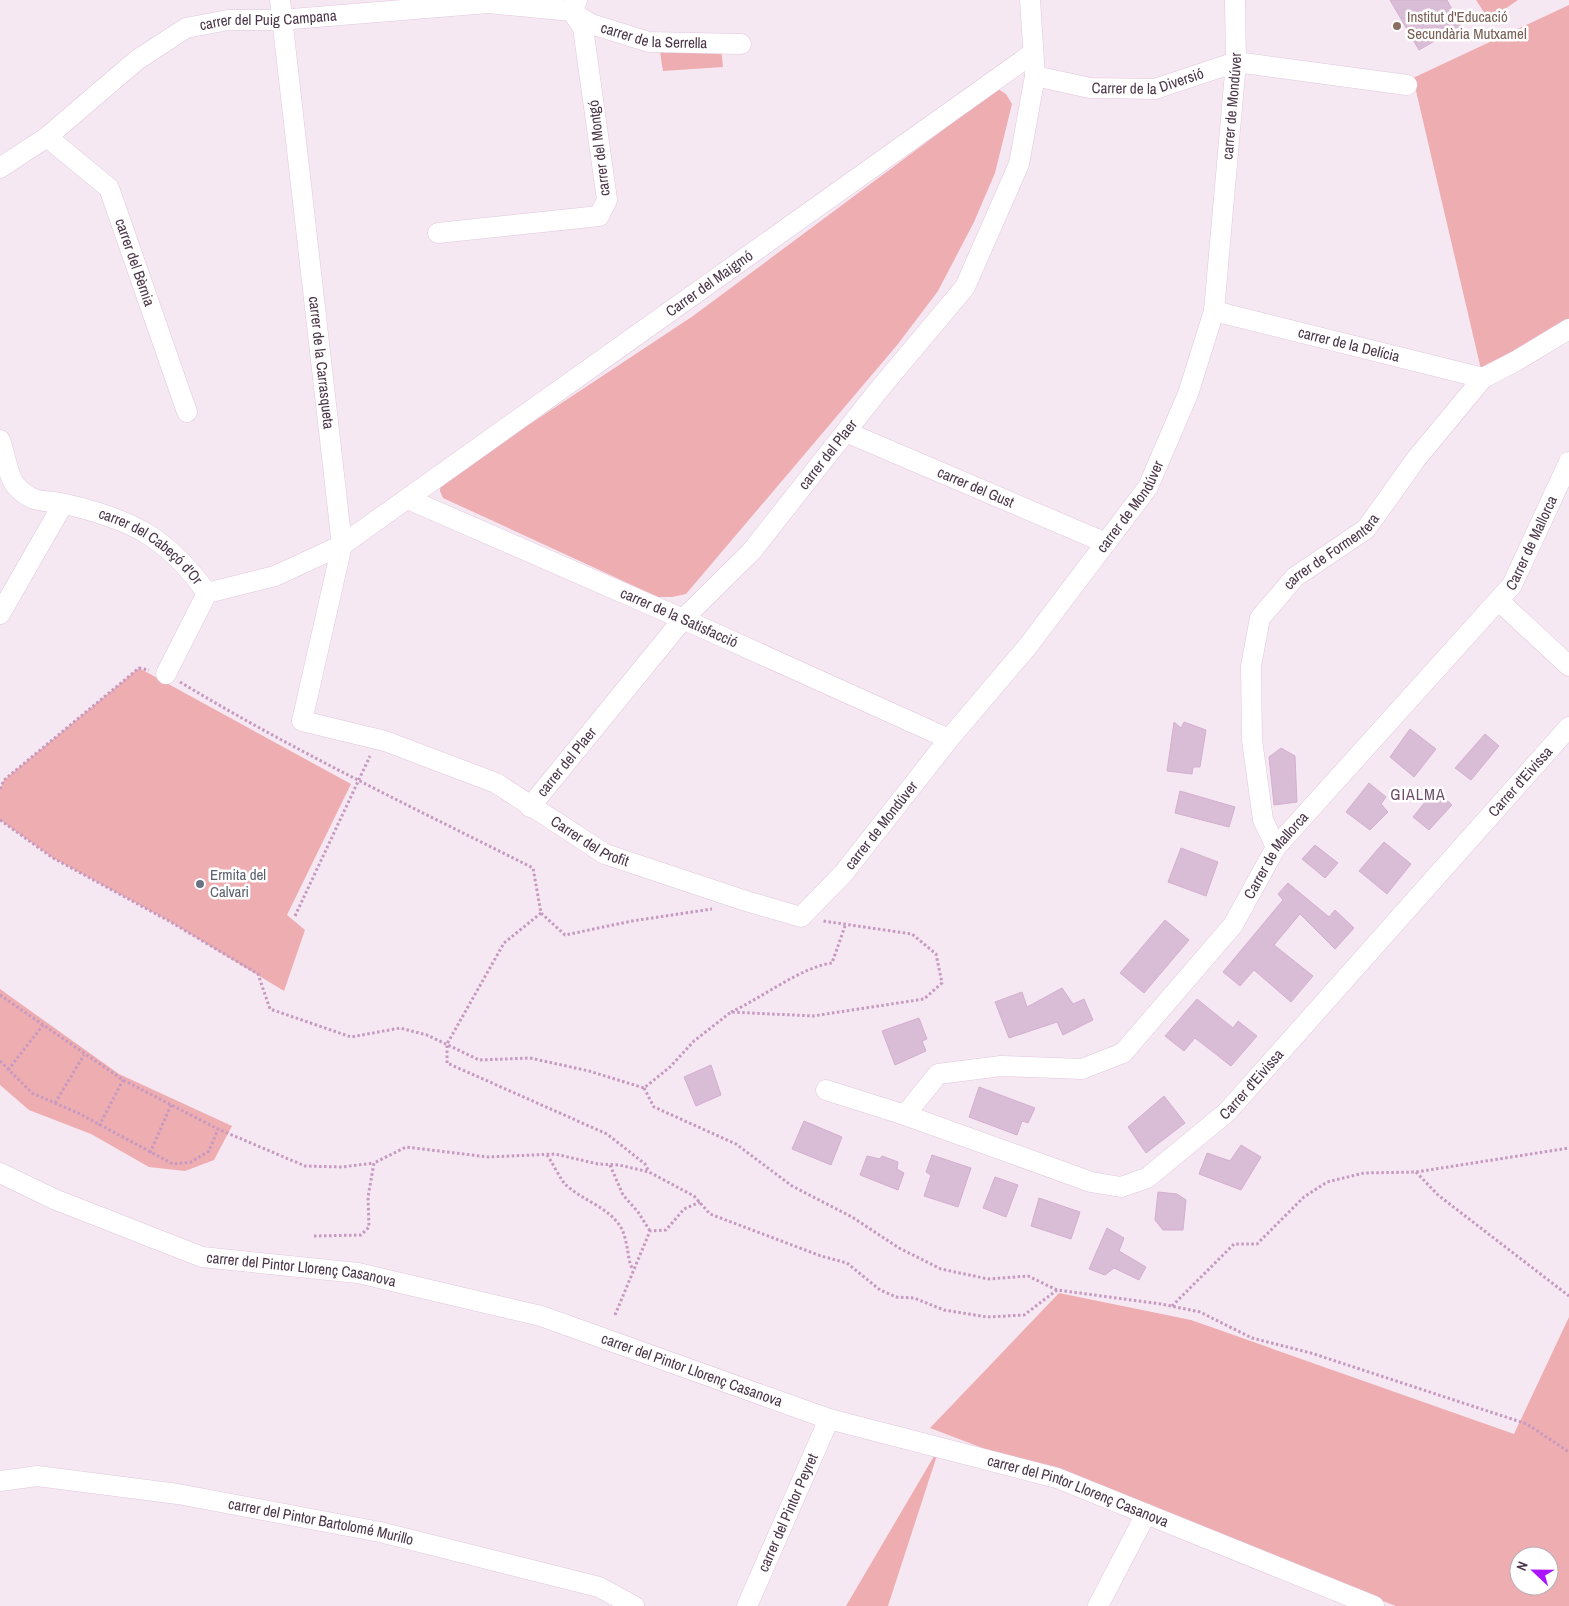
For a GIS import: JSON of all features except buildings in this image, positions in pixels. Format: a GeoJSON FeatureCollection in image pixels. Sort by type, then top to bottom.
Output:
{"type":"FeatureCollection","features":[{"type":"Feature","properties":{"kind":"street","name":"carrer de la Carrasqueta"},"geometry":{"type":"LineString","coordinates":[[280,0],[280,20],[342,545],[302,721]]}},
{"type":"Feature","properties":{"kind":"street"},"geometry":{"type":"LineString","coordinates":[[1030,0],[1033,53]]}},
{"type":"Feature","properties":{"kind":"street","name":"carrer de Mondúver"},"geometry":{"type":"LineString","coordinates":[[801,917],[843,874],[949,739],[1028,646],[1148,487],[1188,394],[1214,311],[1236,62],[1235,0]]}},
{"type":"Feature","properties":{"kind":"street","name":"carrer del Puig Campana"},"geometry":{"type":"LineString","coordinates":[[0,168],[47,137],[137,60],[186,28],[228,20],[280,20],[489,2],[574,6]]}},
{"type":"Feature","properties":{"kind":"street","name":"carrer de la Serrella"},"geometry":{"type":"LineString","coordinates":[[574,6],[592,24],[649,42],[742,44]]}},
{"type":"Feature","properties":{"kind":"street","name":"carrer del Montgó"},"geometry":{"type":"LineString","coordinates":[[438,233],[599,216],[607,200],[606,190],[583,28],[574,6]]}},
{"type":"Feature","properties":{"kind":"street","name":"carrer del Plaer"},"geometry":{"type":"LineString","coordinates":[[530,807],[683,619],[750,552],[965,287],[1019,164],[1035,76],[1033,53]]}},
{"type":"Feature","properties":{"kind":"street","name":"Carrer del Maigmó"},"geometry":{"type":"LineString","coordinates":[[342,545],[1033,53]]}},
{"type":"Feature","properties":{"kind":"street","name":"Carrer de la Diversió"},"geometry":{"type":"LineString","coordinates":[[1035,76],[1090,88],[1155,89],[1236,62],[1407,85]]}},
{"type":"Feature","properties":{"kind":"street","name":"carrer del Bèrnia"},"geometry":{"type":"LineString","coordinates":[[47,137],[109,188],[187,412]]}},
{"type":"Feature","properties":{"kind":"street","name":"carrer de la Delícia"},"geometry":{"type":"LineString","coordinates":[[1214,311],[1483,378]]}},
{"type":"Feature","properties":{"kind":"street","name":"carrer de Formentera"},"geometry":{"type":"LineString","coordinates":[[1276,847],[1263,820],[1252,740],[1251,666],[1260,618],[1295,577],[1366,529],[1416,459],[1483,378],[1516,362],[1569,329]]}},
{"type":"Feature","properties":{"kind":"street","name":"carrer del Gust"},"geometry":{"type":"LineString","coordinates":[[846,432],[1106,544]]}},
{"type":"Feature","properties":{"kind":"street","name":"carrer del Cabeçó d'Or"},"geometry":{"type":"LineString","coordinates":[[0,440],[15,485],[33,500],[63,504],[119,519],[162,543],[191,571],[206,593],[275,576],[342,545]]}},
{"type":"Feature","properties":{"kind":"street","name":"Carrer de Mallorca"},"geometry":{"type":"LineString","coordinates":[[904,1115],[938,1074],[1001,1066],[1082,1069],[1123,1053],[1233,925],[1276,847],[1512,585],[1569,462]]}},
{"type":"Feature","properties":{"kind":"street","name":"carrer de la Satisfacció"},"geometry":{"type":"LineString","coordinates":[[408,499],[683,619],[949,739]]}},
{"type":"Feature","properties":{"kind":"street"},"geometry":{"type":"LineString","coordinates":[[0,614],[63,504]]}},
{"type":"Feature","properties":{"kind":"street"},"geometry":{"type":"LineString","coordinates":[[166,674],[206,593]]}},
{"type":"Feature","properties":{"kind":"street"},"geometry":{"type":"LineString","coordinates":[[1499,601],[1569,666]]}},
{"type":"Feature","properties":{"kind":"street","name":"Carrer del Profit"},"geometry":{"type":"LineString","coordinates":[[302,721],[378,739],[496,783],[530,807],[605,854],[746,901],[801,917]]}},
{"type":"Feature","properties":{"kind":"street","name":"Carrer d'Eivissa"},"geometry":{"type":"LineString","coordinates":[[826,1090],[904,1115],[1091,1182],[1121,1187],[1147,1178],[1227,1112],[1569,727]]}},
{"type":"Feature","properties":{"kind":"street","name":"carrer del Pintor Llorenç Casanova"},"geometry":{"type":"LineString","coordinates":[[0,1173],[54,1200],[202,1257],[358,1273],[541,1316],[829,1420],[1057,1478],[1374,1606]]}},
{"type":"Feature","properties":{"kind":"street","name":"carrer del Pintor Peyret"},"geometry":{"type":"LineString","coordinates":[[747,1606],[829,1420]]}},
{"type":"Feature","properties":{"kind":"street","name":"carrer del Pintor Bartolomé Murillo"},"geometry":{"type":"LineString","coordinates":[[0,1481],[37,1476],[178,1494],[380,1532],[599,1587],[634,1606]]}},
{"type":"Feature","properties":{"kind":"street"},"geometry":{"type":"LineString","coordinates":[[1098,1606],[1146,1514]]}},
{"type":"Feature","properties":{"kind":"path"},"geometry":{"type":"LineString","coordinates":[[0,789],[4,780],[139,668],[166,674],[284,743],[358,782],[533,868],[541,913],[565,935],[632,921],[696,913],[746,901]]}},
{"type":"Feature","properties":{"kind":"path"},"geometry":{"type":"LineString","coordinates":[[295,916],[378,739]]}},
{"type":"Feature","properties":{"kind":"path"},"geometry":{"type":"LineString","coordinates":[[0,820],[53,858],[169,921],[258,974],[270,1009],[351,1037],[400,1028],[428,1035],[479,1060],[530,1058],[589,1071],[644,1088],[654,1107],[736,1144],[792,1186],[852,1217],[898,1248],[941,1269],[988,1279],[1028,1276],[1057,1290],[1172,1306],[1200,1312],[1252,1338],[1310,1353],[1527,1424],[1569,1452]]}},
{"type":"Feature","properties":{"kind":"path"},"geometry":{"type":"LineString","coordinates":[[541,913],[504,943],[447,1044],[446,1064],[607,1134],[645,1164],[648,1172]]}},
{"type":"Feature","properties":{"kind":"path"},"geometry":{"type":"LineString","coordinates":[[730,1012],[813,1016],[924,999],[942,983],[936,954],[912,934],[845,926],[801,917]]}},
{"type":"Feature","properties":{"kind":"path"},"geometry":{"type":"LineString","coordinates":[[644,1088],[670,1067],[694,1041],[730,1012],[754,1002],[817,965],[832,963],[845,926]]}},
{"type":"Feature","properties":{"kind":"path"},"geometry":{"type":"LineString","coordinates":[[0,995],[84,1055],[123,1080],[218,1129],[305,1166],[342,1167],[374,1163],[406,1147],[488,1157],[556,1154],[648,1172],[694,1196],[710,1214],[821,1256],[846,1263],[880,1290],[896,1297],[914,1298],[944,1310],[988,1317],[1024,1315],[1057,1290]]}},
{"type":"Feature","properties":{"kind":"path"},"geometry":{"type":"LineString","coordinates":[[8,1070],[43,1025]]}},
{"type":"Feature","properties":{"kind":"path"},"geometry":{"type":"LineString","coordinates":[[55,1103],[84,1055]]}},
{"type":"Feature","properties":{"kind":"path"},"geometry":{"type":"LineString","coordinates":[[0,1061],[32,1093],[173,1164],[191,1162],[209,1151],[218,1129]]}},
{"type":"Feature","properties":{"kind":"path"},"geometry":{"type":"LineString","coordinates":[[99,1126],[123,1080]]}},
{"type":"Feature","properties":{"kind":"path"},"geometry":{"type":"LineString","coordinates":[[150,1153],[171,1105]]}},
{"type":"Feature","properties":{"kind":"path"},"geometry":{"type":"LineString","coordinates":[[1172,1306],[1234,1244],[1257,1244],[1304,1197],[1327,1182],[1364,1173],[1416,1172],[1569,1148]]}},
{"type":"Feature","properties":{"kind":"path"},"geometry":{"type":"LineString","coordinates":[[547,1154],[560,1172],[563,1184],[620,1224],[628,1242],[630,1266],[633,1270]]}},
{"type":"Feature","properties":{"kind":"path"},"geometry":{"type":"LineString","coordinates":[[314,1236],[361,1234],[369,1227],[368,1197],[374,1163]]}},
{"type":"Feature","properties":{"kind":"path"},"geometry":{"type":"LineString","coordinates":[[609,1165],[623,1195],[638,1212],[650,1231]]}},
{"type":"Feature","properties":{"kind":"path"},"geometry":{"type":"LineString","coordinates":[[1416,1172],[1438,1196],[1569,1296]]}},
{"type":"Feature","properties":{"kind":"path"},"geometry":{"type":"LineString","coordinates":[[650,1231],[666,1230],[684,1209],[700,1202]]}},
{"type":"Feature","properties":{"kind":"path"},"geometry":{"type":"LineString","coordinates":[[615,1315],[650,1231]]}},
{"type":"Feature","properties":{"kind":"shaded area"},"geometry":{"type":"Polygon","coordinates":[[[1476,0],[1518,0],[1489,20],[1476,0]]]}},
{"type":"Feature","properties":{"kind":"shaded area"},"geometry":{"type":"Polygon","coordinates":[[[1569,5],[1569,329],[1483,378],[1413,78],[1569,5]]]}},
{"type":"Feature","properties":{"kind":"shaded area"},"geometry":{"type":"Polygon","coordinates":[[[721,47],[723,67],[663,71],[660,52],[721,47]]]}},
{"type":"Feature","properties":{"kind":"shaded area"},"geometry":{"type":"Polygon","coordinates":[[[998,89],[1006,94],[1012,104],[995,173],[974,222],[938,291],[898,344],[686,594],[658,597],[443,498],[440,491],[441,483],[693,316],[998,89]]]}},
{"type":"Feature","properties":{"kind":"shaded area"},"geometry":{"type":"Polygon","coordinates":[[[139,668],[351,784],[287,915],[305,930],[284,991],[169,921],[53,858],[0,820],[0,789],[4,780],[139,668]]]}},
{"type":"Feature","properties":{"kind":"shaded area"},"geometry":{"type":"Polygon","coordinates":[[[0,989],[119,1074],[232,1126],[214,1160],[185,1171],[149,1167],[91,1134],[29,1110],[0,1085],[0,989]]]}},
{"type":"Feature","properties":{"kind":"shaded area"},"geometry":{"type":"Polygon","coordinates":[[[1059,1293],[1191,1320],[1514,1434],[1569,1317],[1569,1606],[1396,1606],[930,1428],[1059,1293]]]}},
{"type":"Feature","properties":{"kind":"shaded area"},"geometry":{"type":"Polygon","coordinates":[[[940,1446],[888,1606],[846,1606],[940,1446]]]}},
{"type":"Feature","properties":{"kind":"place","name":"Institut d'Educació Secundària Mutxamel"},"geometry":{"type":"Point","coordinates":[1397,26]}},
{"type":"Feature","properties":{"kind":"place","name":"Ermita del Calvari"},"geometry":{"type":"Point","coordinates":[200,884]}},
{"type":"Feature","properties":{"kind":"district","name":"GIALMA"},"geometry":{"type":"Point","coordinates":[1418,794]}}]}
